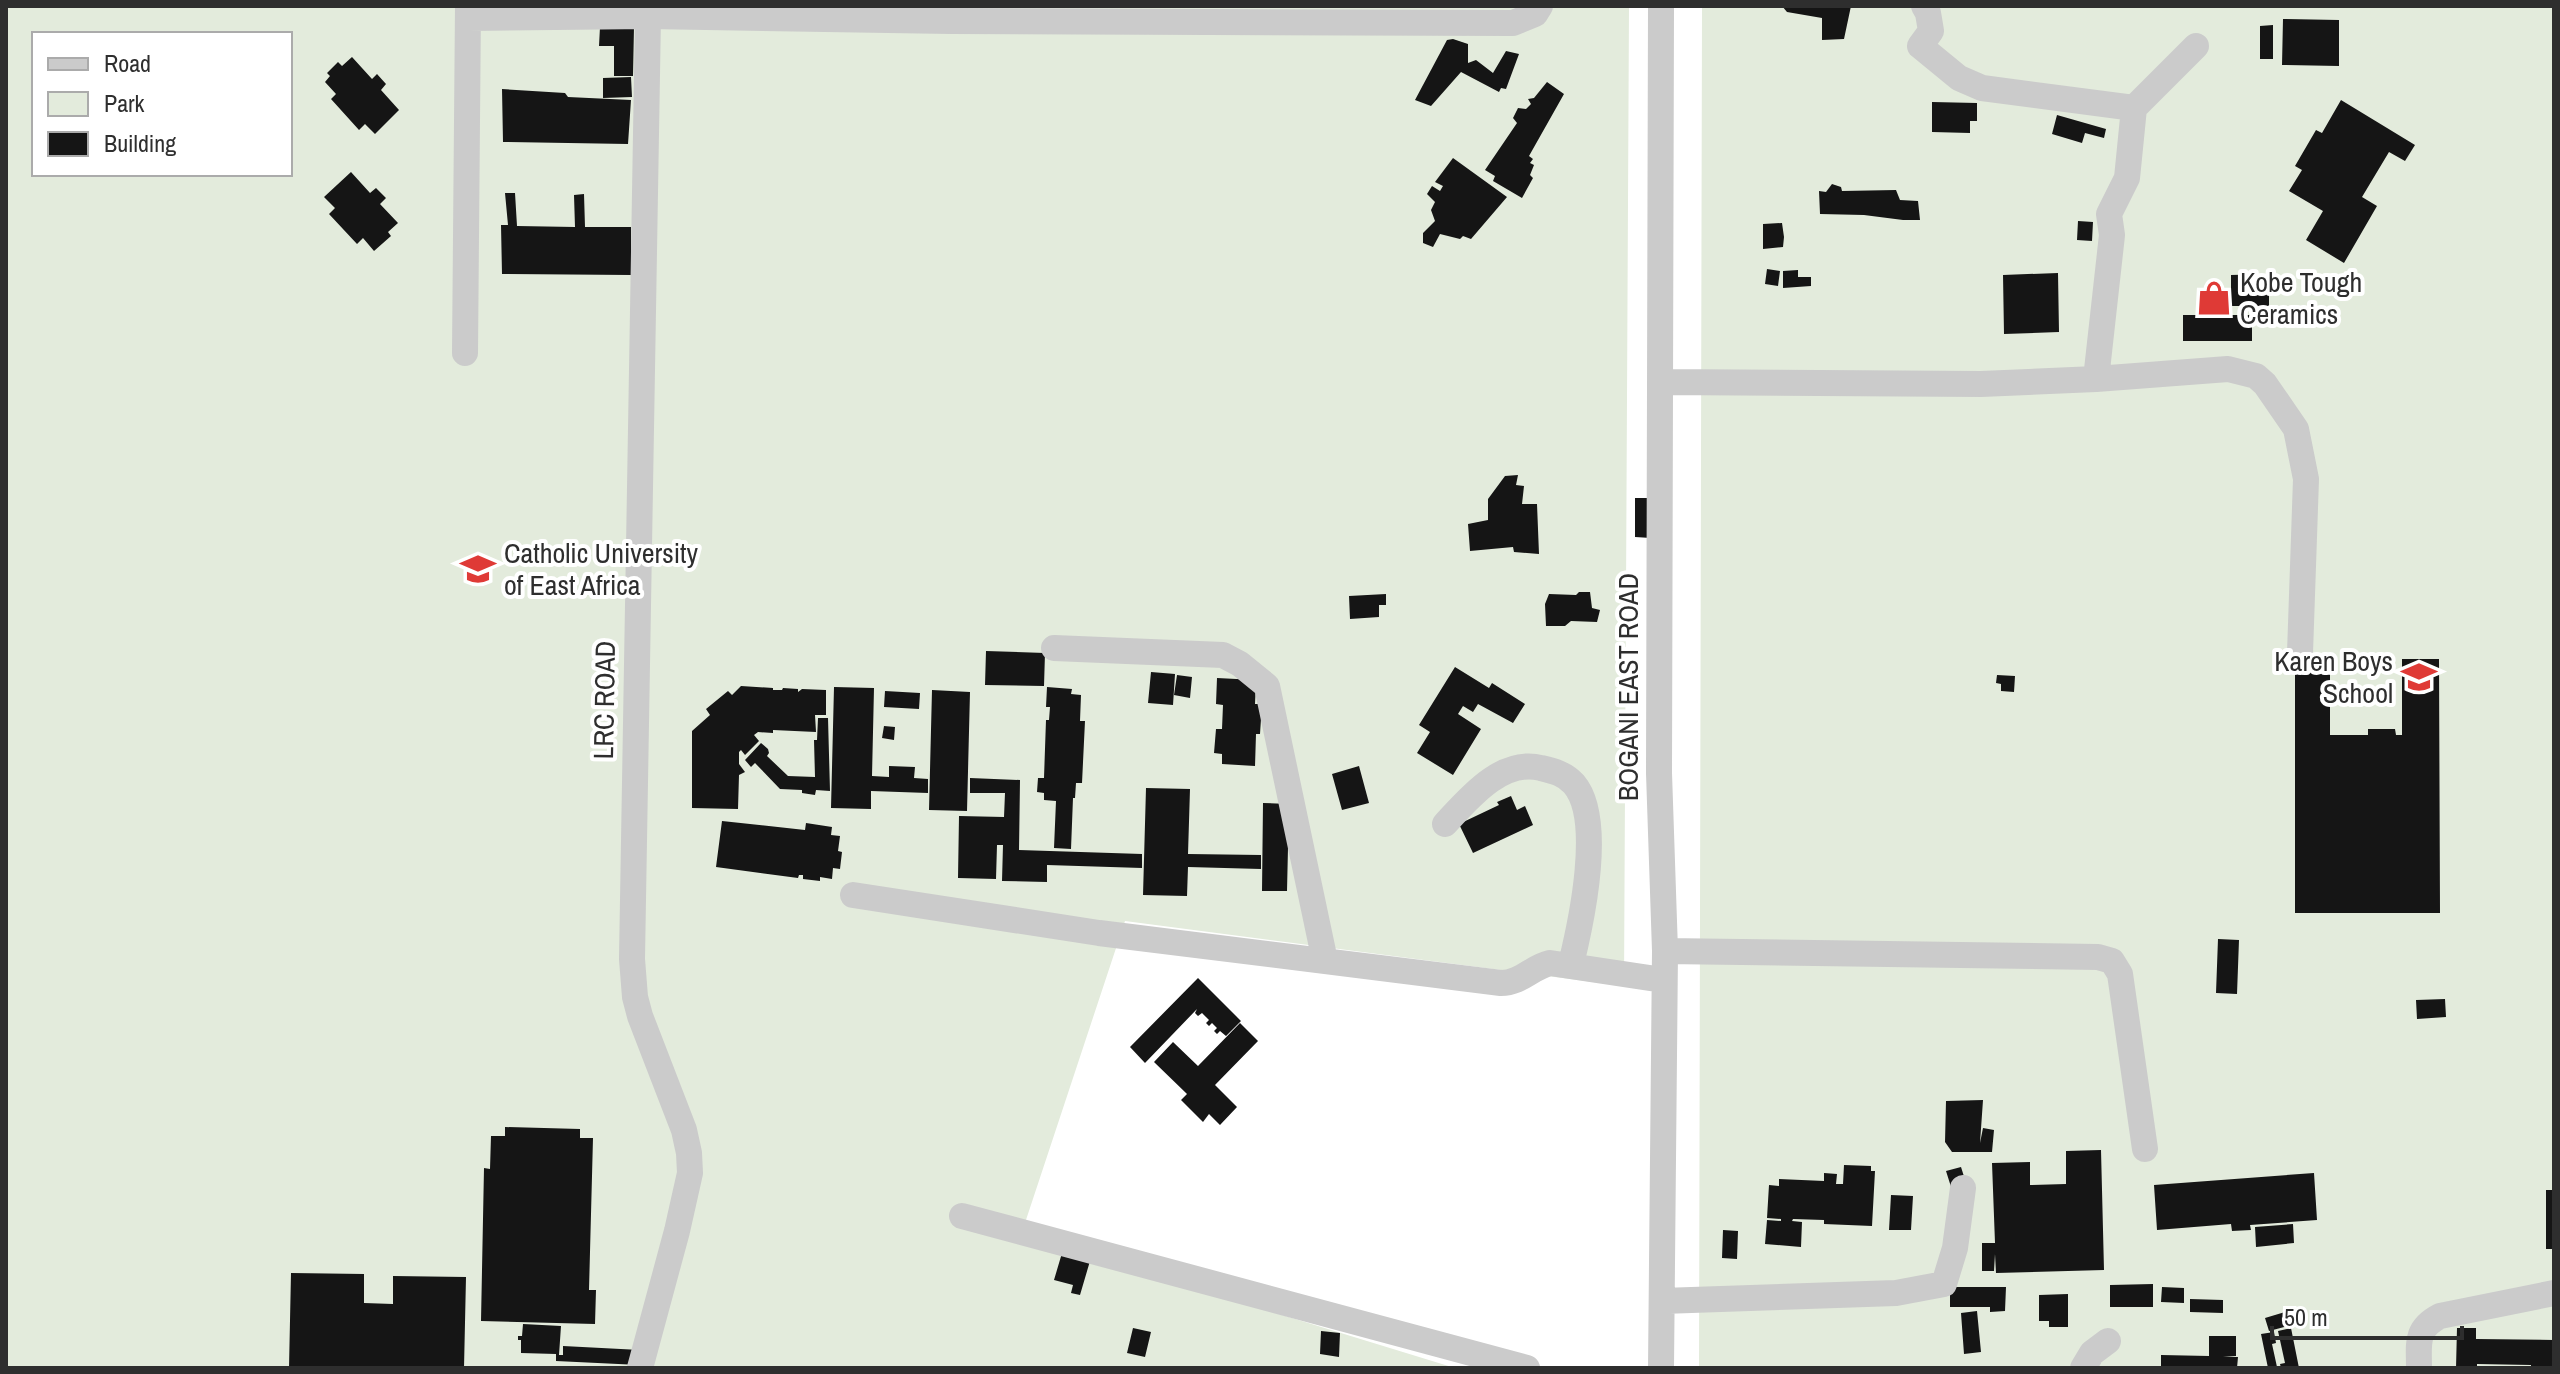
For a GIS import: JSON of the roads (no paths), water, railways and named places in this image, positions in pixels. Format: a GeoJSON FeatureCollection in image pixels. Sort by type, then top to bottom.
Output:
{"type":"FeatureCollection","features":[{"type":"Feature","properties":{"kind":"street"},"geometry":{"type":"LineString","coordinates":[[465,353],[468,12],[648,16],[951,13],[1513,23],[1535,14],[1540,6]]}},
{"type":"Feature","properties":{"kind":"street","name":"BOGANI EAST ROAD"},"geometry":{"type":"LineString","coordinates":[[1661,6],[1659,773],[1665,951],[1661,1368]]}},
{"type":"Feature","properties":{"kind":"street"},"geometry":{"type":"LineString","coordinates":[[1924,6],[1931,31],[1920,46],[1970,84],[2134,108]]}},
{"type":"Feature","properties":{"kind":"street","name":"LRC ROAD"},"geometry":{"type":"LineString","coordinates":[[640,1368],[690,1173],[684,1130],[640,1016],[632,959],[648,16]]}},
{"type":"Feature","properties":{"kind":"street"},"geometry":{"type":"LineString","coordinates":[[2096,379],[2112,235],[2109,214],[2127,178],[2134,108],[2196,46]]}},
{"type":"Feature","properties":{"kind":"street"},"geometry":{"type":"LineString","coordinates":[[1660,382],[1981,384],[2228,369],[2256,376],[2296,429],[2306,479],[2300,653]]}},
{"type":"Feature","properties":{"kind":"street"},"geometry":{"type":"LineString","coordinates":[[1054,648],[1223,655],[1240,664],[1267,686],[1325,961]]}},
{"type":"Feature","properties":{"kind":"street"},"geometry":{"type":"LineString","coordinates":[[1445,824],[1469,798],[1505,771],[1533,766],[1559,772],[1575,785],[1585,810],[1589,855],[1583,914],[1571,964]]}},
{"type":"Feature","properties":{"kind":"street"},"geometry":{"type":"LineString","coordinates":[[853,895],[1099,933],[1501,983],[1518,980],[1544,964],[1571,964],[1663,980]]}},
{"type":"Feature","properties":{"kind":"street"},"geometry":{"type":"LineString","coordinates":[[1665,951],[2098,957],[2112,961],[2120,974],[2145,1149]]}},
{"type":"Feature","properties":{"kind":"street"},"geometry":{"type":"LineString","coordinates":[[1662,1301],[1896,1293],[1944,1284],[1955,1248],[1963,1188]]}},
{"type":"Feature","properties":{"kind":"street"},"geometry":{"type":"LineString","coordinates":[[962,1216],[1527,1368]]}},
{"type":"Feature","properties":{"kind":"street"},"geometry":{"type":"LineString","coordinates":[[2419,1368],[2419,1337],[2423,1327],[2431,1321],[2440,1316],[2554,1293]]}},
{"type":"Feature","properties":{"kind":"street"},"geometry":{"type":"LineString","coordinates":[[2083,1368],[2092,1353],[2108,1341]]}},
{"type":"Feature","properties":{"kind":"place","name":"Kobe Tough Ceramics"},"geometry":{"type":"Point","coordinates":[2214,298]}},
{"type":"Feature","properties":{"kind":"place","name":"Catholic University of East Africa"},"geometry":{"type":"Point","coordinates":[478,569]}},
{"type":"Feature","properties":{"kind":"place","name":"Karen Boys School"},"geometry":{"type":"Point","coordinates":[2419,677]}}]}
